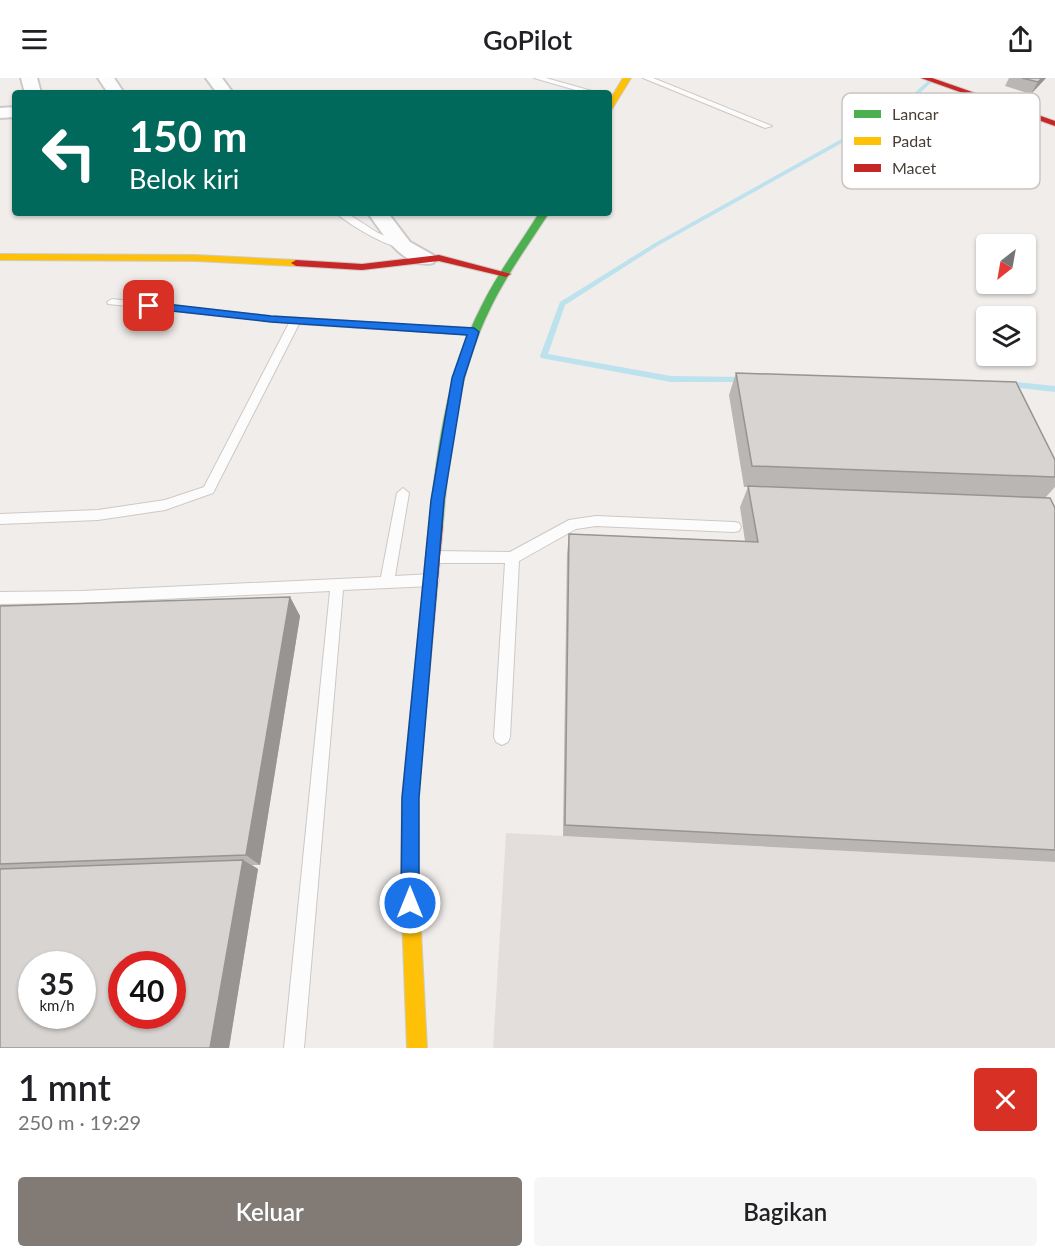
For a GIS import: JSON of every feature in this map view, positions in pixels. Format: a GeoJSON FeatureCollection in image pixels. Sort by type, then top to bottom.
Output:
{"type":"FeatureCollection","features":[{"type":"Feature","properties":{"kind":"main road"},"geometry":{"type":"LineString","coordinates":[[612,100],[627,78]]}},
{"type":"Feature","properties":{"kind":"main road"},"geometry":{"type":"LineString","coordinates":[[925,78],[979,93]]}},
{"type":"Feature","properties":{"kind":"main road"},"geometry":{"type":"LineString","coordinates":[[950,78],[977,93]]}},
{"type":"Feature","properties":{"kind":"main road"},"geometry":{"type":"LineString","coordinates":[[1040,110],[1055,114]]}},
{"type":"Feature","properties":{"kind":"main road"},"geometry":{"type":"LineString","coordinates":[[1040,118],[1055,124]]}},
{"type":"Feature","properties":{"kind":"main road"},"geometry":{"type":"LineString","coordinates":[[417,1048],[410,923],[410,798],[438,500],[446,439],[458,378],[474,332],[542,216]]}},
{"type":"Feature","properties":{"kind":"main road"},"geometry":{"type":"LineString","coordinates":[[0,256],[196,258],[362,267],[426,259],[452,260],[506,274]]}},
{"type":"Feature","properties":{"kind":"street"},"geometry":{"type":"LineString","coordinates":[[380,216],[403,246],[426,259]]}},
{"type":"Feature","properties":{"kind":"lane"},"geometry":{"type":"LineString","coordinates":[[538,78],[584,90]]}},
{"type":"Feature","properties":{"kind":"lane"},"geometry":{"type":"LineString","coordinates":[[647,78],[768,126]]}},
{"type":"Feature","properties":{"kind":"lane"},"geometry":{"type":"LineString","coordinates":[[346,216],[375,235],[403,246]]}},
{"type":"Feature","properties":{"kind":"lane"},"geometry":{"type":"LineString","coordinates":[[112,303],[295,321],[474,332]]}},
{"type":"Feature","properties":{"kind":"lane"},"geometry":{"type":"LineString","coordinates":[[0,519],[98,515],[165,505],[209,490],[295,321]]}},
{"type":"Feature","properties":{"kind":"lane"},"geometry":{"type":"LineString","coordinates":[[387,583],[403,493]]}},
{"type":"Feature","properties":{"kind":"lane"},"geometry":{"type":"LineString","coordinates":[[434,557],[512,558],[574,524],[596,521],[734,527]]}},
{"type":"Feature","properties":{"kind":"lane"},"geometry":{"type":"LineString","coordinates":[[502,737],[512,558]]}},
{"type":"Feature","properties":{"kind":"lane"},"geometry":{"type":"LineString","coordinates":[[0,598],[432,580]]}},
{"type":"Feature","properties":{"kind":"lane"},"geometry":{"type":"LineString","coordinates":[[294,1048],[337,585]]}},
{"type":"Feature","properties":{"kind":"shaded area"},"geometry":{"type":"Polygon","coordinates":[[[506,833],[1055,862],[1055,1048],[493,1048],[506,833]]]}},
{"type":"Feature","properties":{"kind":"building"},"geometry":{"type":"Polygon","coordinates":[[[1022,78],[1042,78],[1038,82],[1022,78]]]}},
{"type":"Feature","properties":{"kind":"building"},"geometry":{"type":"Polygon","coordinates":[[[736,373],[1016,382],[1055,460],[1055,477],[752,466],[736,373]]]}},
{"type":"Feature","properties":{"kind":"building"},"geometry":{"type":"Polygon","coordinates":[[[748,486],[1050,498],[1055,508],[1055,850],[565,825],[569,534],[758,542],[748,486]]]}},
{"type":"Feature","properties":{"kind":"building"},"geometry":{"type":"Polygon","coordinates":[[[290,597],[246,855],[0,864],[0,606],[290,597]]]}},
{"type":"Feature","properties":{"kind":"building"},"geometry":{"type":"Polygon","coordinates":[[[243,860],[210,1048],[0,1048],[0,869],[243,860]]]}},
{"type":"Feature","properties":{"kind":"waterway"},"geometry":{"type":"LineString","coordinates":[[918,93],[934,78]]}},
{"type":"Feature","properties":{"kind":"waterway"},"geometry":{"type":"LineString","coordinates":[[744,380],[671,379],[544,356],[562,304],[657,244],[842,141]]}},
{"type":"Feature","properties":{"kind":"waterway"},"geometry":{"type":"LineString","coordinates":[[1007,384],[1055,389]]}},
{"type":"Feature","properties":{"kind":"traffic: fast"},"geometry":{"type":"LineString","coordinates":[[436,525],[449,420],[461,368],[480,319],[494,291],[542,216]]}},
{"type":"Feature","properties":{"kind":"traffic: slow"},"geometry":{"type":"LineString","coordinates":[[612,102],[627,78]]}},
{"type":"Feature","properties":{"kind":"traffic: slow"},"geometry":{"type":"LineString","coordinates":[[0,257],[196,258],[296,263]]}},
{"type":"Feature","properties":{"kind":"traffic: slow"},"geometry":{"type":"LineString","coordinates":[[410,797],[410,892],[417,1048]]}},
{"type":"Feature","properties":{"kind":"traffic: jam"},"geometry":{"type":"LineString","coordinates":[[925,78],[967,93]]}},
{"type":"Feature","properties":{"kind":"traffic: jam"},"geometry":{"type":"LineString","coordinates":[[1040,119],[1055,124]]}},
{"type":"Feature","properties":{"kind":"traffic: jam"},"geometry":{"type":"LineString","coordinates":[[296,263],[362,267],[439,258],[506,274]]}},
{"type":"Feature","properties":{"kind":"traffic: jam"},"geometry":{"type":"LineString","coordinates":[[410,797],[436,525]]}},
{"type":"Feature","properties":{"kind":"route"},"geometry":{"type":"LineString","coordinates":[[149,306],[271,319],[474,332],[458,378],[446,439],[438,500],[410,798],[410,903]]}}]}
